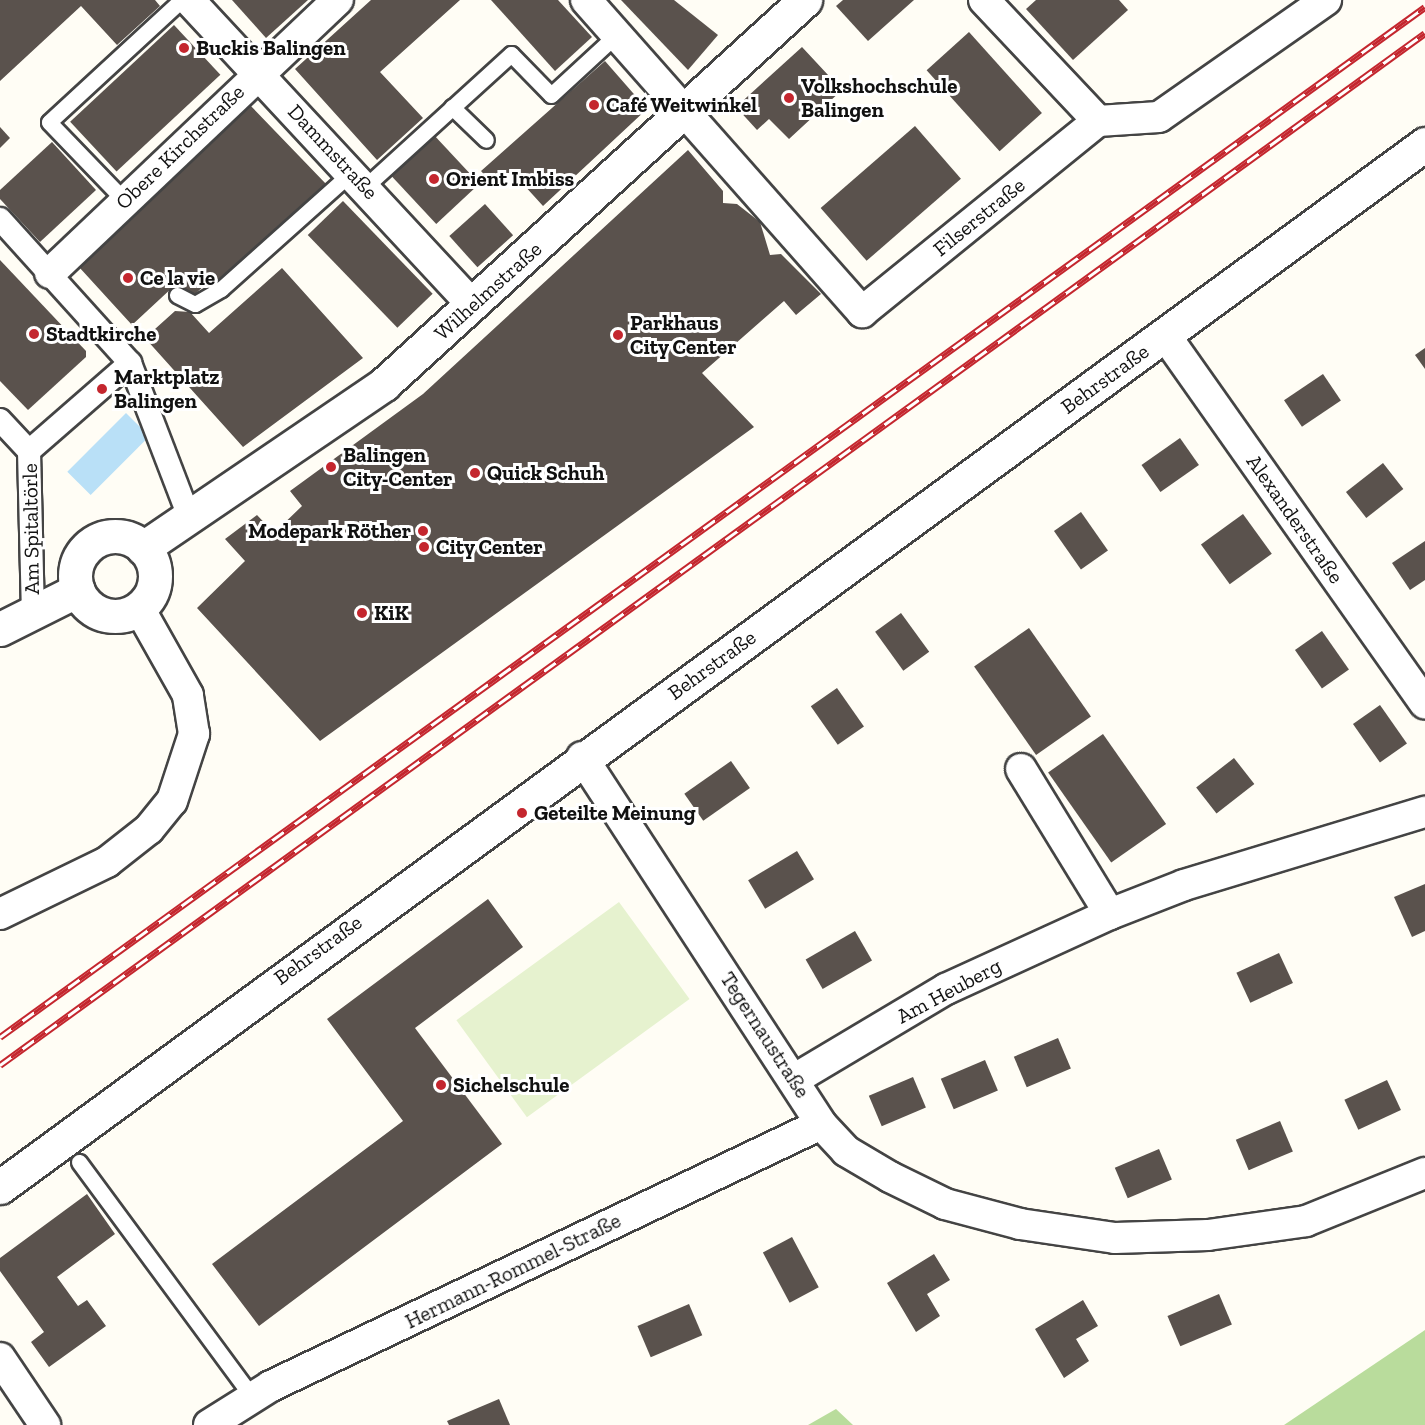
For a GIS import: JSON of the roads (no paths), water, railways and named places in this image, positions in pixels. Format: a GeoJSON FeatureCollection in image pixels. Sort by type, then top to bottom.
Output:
{"type":"FeatureCollection","features":[{"type":"Feature","properties":{"kind":"street","name":"Dammstraße"},"geometry":{"type":"LineString","coordinates":[[189,0],[359,179],[473,306]]}},
{"type":"Feature","properties":{"kind":"street","name":"Obere Kirchstraße"},"geometry":{"type":"LineString","coordinates":[[50,273],[258,71],[338,0]]}},
{"type":"Feature","properties":{"kind":"street","name":"Wilhelmstraße"},"geometry":{"type":"LineString","coordinates":[[143,548],[384,384],[473,306],[805,0]]}},
{"type":"Feature","properties":{"kind":"street"},"geometry":{"type":"LineString","coordinates":[[984,0],[1098,121],[1159,117],[1326,0]]}},
{"type":"Feature","properties":{"kind":"street"},"geometry":{"type":"LineString","coordinates":[[593,3],[617,34],[685,110]]}},
{"type":"Feature","properties":{"kind":"street","name":"Filserstraße"},"geometry":{"type":"LineString","coordinates":[[685,110],[862,312],[1098,121]]}},
{"type":"Feature","properties":{"kind":"street","name":"Behrstraße"},"geometry":{"type":"LineString","coordinates":[[0,1187],[582,757],[1425,144]]}},
{"type":"Feature","properties":{"kind":"street"},"geometry":{"type":"LineString","coordinates":[[0,219],[130,363],[189,517]]}},
{"type":"Feature","properties":{"kind":"street","name":"Alexanderstraße"},"geometry":{"type":"LineString","coordinates":[[1165,335],[1425,703]]}},
{"type":"Feature","properties":{"kind":"street"},"geometry":{"type":"LineString","coordinates":[[29,452],[130,363]]}},
{"type":"Feature","properties":{"kind":"street","name":"Am Spitaltörle"},"geometry":{"type":"LineString","coordinates":[[0,420],[29,452],[33,614]]}},
{"type":"Feature","properties":{"kind":"street"},"geometry":{"type":"LineString","coordinates":[[110,536],[143,548],[150,559],[154,585],[140,608],[104,615],[78,590],[75,566],[88,546],[110,536]]}},
{"type":"Feature","properties":{"kind":"street"},"geometry":{"type":"LineString","coordinates":[[0,629],[78,590]]}},
{"type":"Feature","properties":{"kind":"street"},"geometry":{"type":"LineString","coordinates":[[0,914],[107,862],[149,829],[172,801],[194,734],[188,695],[140,608]]}},
{"type":"Feature","properties":{"kind":"street","name":"Tegernaustraße"},"geometry":{"type":"LineString","coordinates":[[582,757],[795,1079],[821,1124],[846,1151],[890,1177],[945,1204],[1020,1224],[1115,1238],[1208,1235],[1306,1221],[1425,1173]]}},
{"type":"Feature","properties":{"kind":"street"},"geometry":{"type":"LineString","coordinates":[[1021,769],[1110,914]]}},
{"type":"Feature","properties":{"kind":"street","name":"Am Heuberg"},"geometry":{"type":"LineString","coordinates":[[795,1079],[946,989],[1110,914],[1184,885],[1425,812]]}},
{"type":"Feature","properties":{"kind":"street","name":"Hermann-Rommel-Straße"},"geometry":{"type":"LineString","coordinates":[[209,1425],[252,1397],[821,1124]]}},
{"type":"Feature","properties":{"kind":"street"},"geometry":{"type":"LineString","coordinates":[[0,1358],[45,1425]]}},
{"type":"Feature","properties":{"kind":"lane"},"geometry":{"type":"LineString","coordinates":[[124,201],[50,122],[182,0]]}},
{"type":"Feature","properties":{"kind":"lane"},"geometry":{"type":"LineString","coordinates":[[177,295],[195,304],[221,289],[452,107],[511,54],[551,94],[617,34]]}},
{"type":"Feature","properties":{"kind":"lane"},"geometry":{"type":"LineString","coordinates":[[452,107],[486,140]]}},
{"type":"Feature","properties":{"kind":"lane"},"geometry":{"type":"LineString","coordinates":[[79,1162],[252,1397]]}},
{"type":"Feature","properties":{"kind":"water"},"geometry":{"type":"Polygon","coordinates":[[[126,413],[149,436],[91,495],[67,472],[126,413]]]}},
{"type":"Feature","properties":{"kind":"railway"},"geometry":{"type":"LineString","coordinates":[[0,1037],[1425,7]]}},
{"type":"Feature","properties":{"kind":"railway"},"geometry":{"type":"LineString","coordinates":[[0,1065],[1425,33]]}},
{"type":"Feature","properties":{"kind":"place","name":"Buckis Balingen"},"geometry":{"type":"Point","coordinates":[184,48]}},
{"type":"Feature","properties":{"kind":"place","name":"Volkshochschule Balingen"},"geometry":{"type":"Point","coordinates":[789,98]}},
{"type":"Feature","properties":{"kind":"place","name":"Café Weitwinkel"},"geometry":{"type":"Point","coordinates":[594,105]}},
{"type":"Feature","properties":{"kind":"place","name":"Orient Imbiss"},"geometry":{"type":"Point","coordinates":[434,179]}},
{"type":"Feature","properties":{"kind":"place","name":"Ce la vie"},"geometry":{"type":"Point","coordinates":[128,278]}},
{"type":"Feature","properties":{"kind":"place","name":"Stadtkirche"},"geometry":{"type":"Point","coordinates":[34,334]}},
{"type":"Feature","properties":{"kind":"place","name":"Parkhaus City Center"},"geometry":{"type":"Point","coordinates":[618,335]}},
{"type":"Feature","properties":{"kind":"place","name":"Marktplatz Balingen"},"geometry":{"type":"Point","coordinates":[102,389]}},
{"type":"Feature","properties":{"kind":"place","name":"Balingen City-Center"},"geometry":{"type":"Point","coordinates":[331,467]}},
{"type":"Feature","properties":{"kind":"place","name":"Quick Schuh"},"geometry":{"type":"Point","coordinates":[475,473]}},
{"type":"Feature","properties":{"kind":"place","name":"Modepark Röther"},"geometry":{"type":"Point","coordinates":[423,531]}},
{"type":"Feature","properties":{"kind":"place","name":"City Center"},"geometry":{"type":"Point","coordinates":[424,547]}},
{"type":"Feature","properties":{"kind":"place","name":"KiK"},"geometry":{"type":"Point","coordinates":[362,613]}},
{"type":"Feature","properties":{"kind":"place","name":"Geteilte Meinung"},"geometry":{"type":"Point","coordinates":[522,813]}},
{"type":"Feature","properties":{"kind":"place","name":"Sichelschule"},"geometry":{"type":"Point","coordinates":[441,1085]}}]}
